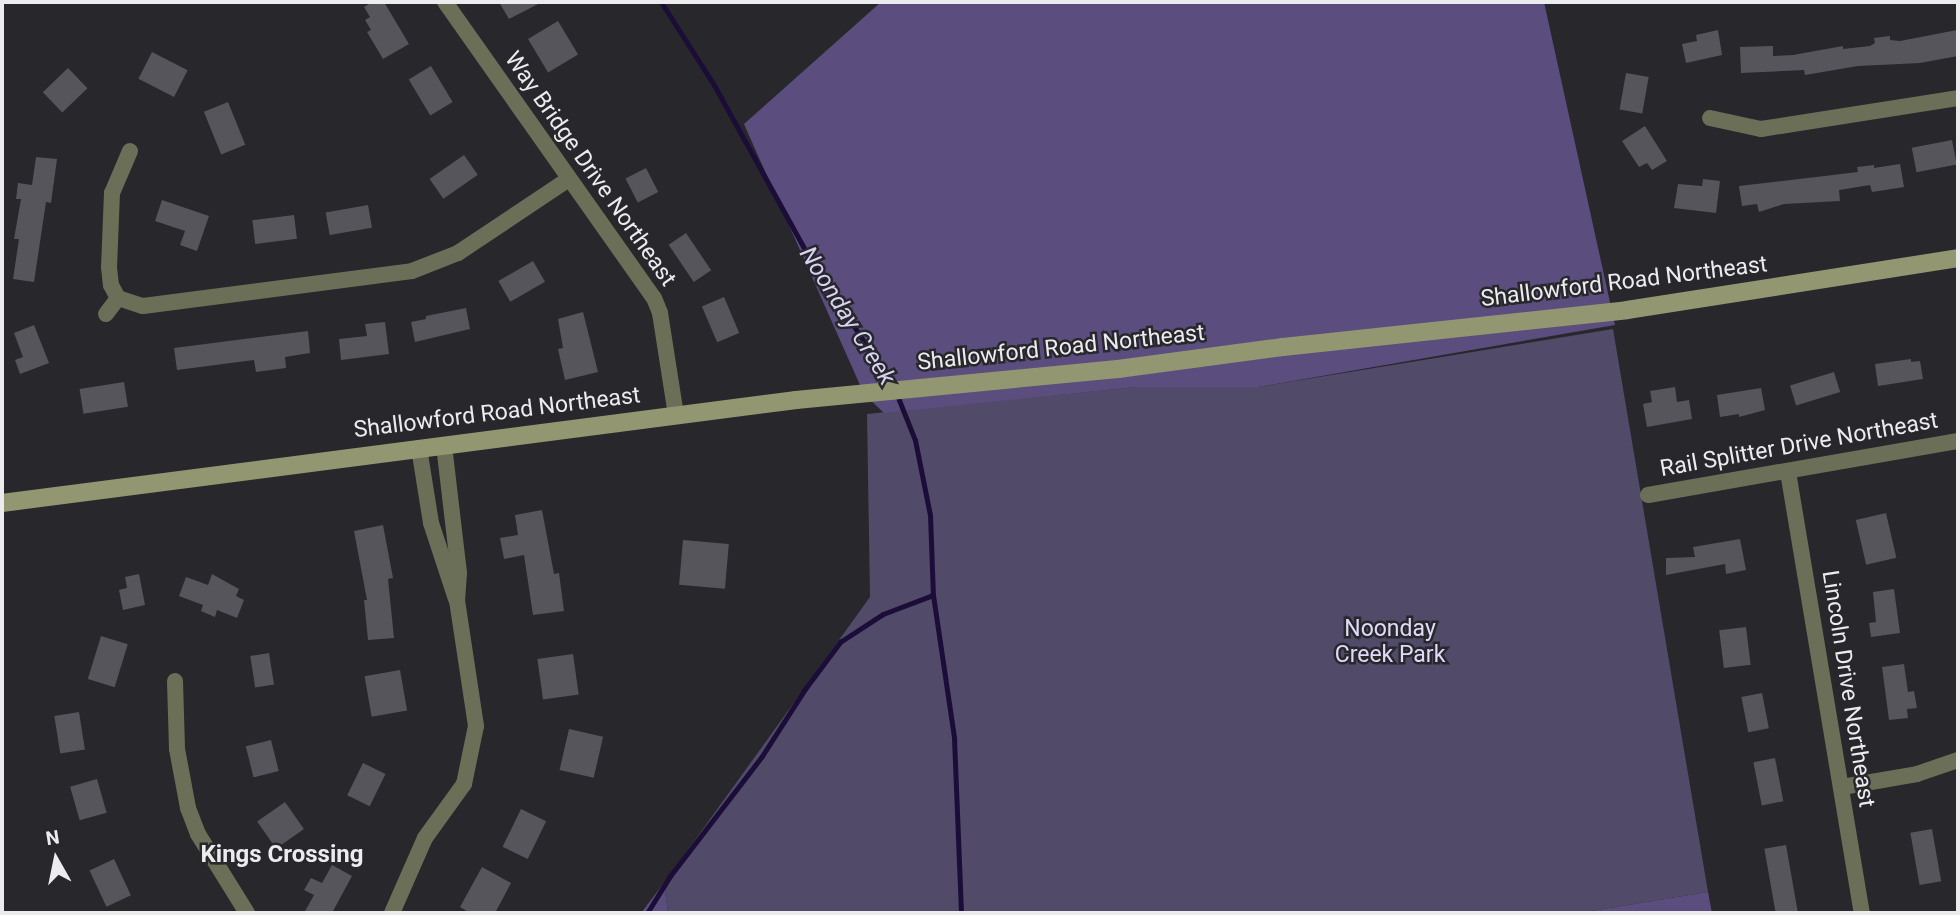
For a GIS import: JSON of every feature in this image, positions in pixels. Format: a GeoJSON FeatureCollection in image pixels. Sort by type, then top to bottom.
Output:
{"type":"FeatureCollection","features":[{"type":"Feature","properties":{"kind":"street","name":"Way Bridge Drive Northeast"},"geometry":{"type":"LineString","coordinates":[[445,2],[654,298],[660,313],[677,415]]}},
{"type":"Feature","properties":{"kind":"street"},"geometry":{"type":"LineString","coordinates":[[1710,118],[1761,129],[1958,98]]}},
{"type":"Feature","properties":{"kind":"street"},"geometry":{"type":"LineString","coordinates":[[130,151],[111,193],[109,267],[111,285],[118,299],[143,306],[412,271],[458,254],[569,179]]}},
{"type":"Feature","properties":{"kind":"street","name":"Shallowford Road Northeast"},"geometry":{"type":"LineString","coordinates":[[2,503],[677,415],[1627,310],[1958,258]]}},
{"type":"Feature","properties":{"kind":"street"},"geometry":{"type":"LineString","coordinates":[[106,314],[118,299]]}},
{"type":"Feature","properties":{"kind":"street","name":"Rail Splitter Drive Northeast"},"geometry":{"type":"LineString","coordinates":[[1648,495],[1958,441]]}},
{"type":"Feature","properties":{"kind":"street"},"geometry":{"type":"LineString","coordinates":[[444,445],[459,573],[457,601]]}},
{"type":"Feature","properties":{"kind":"street"},"geometry":{"type":"LineString","coordinates":[[392,913],[425,838],[464,784],[476,726],[457,601],[430,523],[419,448]]}},
{"type":"Feature","properties":{"kind":"street","name":"Lincoln Drive Northeast"},"geometry":{"type":"LineString","coordinates":[[1788,472],[1862,913]]}},
{"type":"Feature","properties":{"kind":"street"},"geometry":{"type":"LineString","coordinates":[[175,681],[177,749],[188,808],[198,834],[247,913]]}},
{"type":"Feature","properties":{"kind":"street"},"geometry":{"type":"LineString","coordinates":[[1842,787],[1917,774],[1958,760]]}},
{"type":"Feature","properties":{"kind":"green space","name":"Noonday Creek Park"},"geometry":{"type":"Polygon","coordinates":[[[1613,329],[1708,892],[1579,913],[668,913],[664,883],[870,597],[867,414],[1136,387],[1258,387],[1613,329]]]}},
{"type":"Feature","properties":{"kind":"shaded area"},"geometry":{"type":"Polygon","coordinates":[[[881,2],[1544,2],[1615,325],[1258,387],[1136,387],[884,413],[864,394],[744,124],[881,2]]]}},
{"type":"Feature","properties":{"kind":"shaded area"},"geometry":{"type":"Polygon","coordinates":[[[664,883],[668,913],[641,913],[664,883]]]}},
{"type":"Feature","properties":{"kind":"shaded area"},"geometry":{"type":"Polygon","coordinates":[[[1708,892],[1712,913],[1579,913],[1708,892]]]}},
{"type":"Feature","properties":{"kind":"building"},"geometry":{"type":"Polygon","coordinates":[[[372,2],[384,2],[409,44],[383,59],[367,32],[371,30],[365,20],[370,17],[364,7],[372,2]]]}},
{"type":"Feature","properties":{"kind":"building"},"geometry":{"type":"Polygon","coordinates":[[[499,2],[542,2],[509,19],[499,2]]]}},
{"type":"Feature","properties":{"kind":"building"},"geometry":{"type":"Polygon","coordinates":[[[558,21],[578,54],[548,72],[528,39],[558,21]]]}},
{"type":"Feature","properties":{"kind":"building"},"geometry":{"type":"Polygon","coordinates":[[[1718,30],[1722,55],[1686,63],[1682,44],[1697,41],[1696,35],[1718,30]]]}},
{"type":"Feature","properties":{"kind":"building"},"geometry":{"type":"Polygon","coordinates":[[[1957,30],[1958,56],[1920,63],[1858,66],[1805,75],[1804,70],[1741,73],[1740,47],[1773,46],[1773,56],[1793,55],[1843,46],[1843,49],[1870,46],[1875,43],[1874,38],[1890,36],[1890,40],[1900,41],[1957,30]]]}},
{"type":"Feature","properties":{"kind":"building"},"geometry":{"type":"Polygon","coordinates":[[[152,52],[188,70],[174,97],[138,79],[152,52]]]}},
{"type":"Feature","properties":{"kind":"building"},"geometry":{"type":"Polygon","coordinates":[[[431,66],[453,102],[430,115],[409,79],[431,66]]]}},
{"type":"Feature","properties":{"kind":"building"},"geometry":{"type":"Polygon","coordinates":[[[68,68],[87,88],[62,112],[43,92],[68,68]]]}},
{"type":"Feature","properties":{"kind":"building"},"geometry":{"type":"Polygon","coordinates":[[[1626,73],[1649,77],[1642,113],[1620,109],[1626,73]]]}},
{"type":"Feature","properties":{"kind":"building"},"geometry":{"type":"Polygon","coordinates":[[[228,102],[245,145],[221,154],[204,112],[228,102]]]}},
{"type":"Feature","properties":{"kind":"building"},"geometry":{"type":"Polygon","coordinates":[[[1645,126],[1667,161],[1652,170],[1647,163],[1639,167],[1622,141],[1645,126]]]}},
{"type":"Feature","properties":{"kind":"building"},"geometry":{"type":"Polygon","coordinates":[[[1952,140],[1957,165],[1917,172],[1912,148],[1952,140]]]}},
{"type":"Feature","properties":{"kind":"building"},"geometry":{"type":"Polygon","coordinates":[[[464,155],[478,175],[443,199],[430,179],[464,155]]]}},
{"type":"Feature","properties":{"kind":"building"},"geometry":{"type":"Polygon","coordinates":[[[36,157],[57,159],[51,203],[46,202],[34,282],[13,279],[19,239],[14,239],[21,199],[16,199],[18,183],[32,185],[36,157]]]}},
{"type":"Feature","properties":{"kind":"building"},"geometry":{"type":"Polygon","coordinates":[[[1900,164],[1904,187],[1872,192],[1870,185],[1839,190],[1840,201],[1784,204],[1759,212],[1757,204],[1742,206],[1739,186],[1858,172],[1857,167],[1874,165],[1874,168],[1900,164]]]}},
{"type":"Feature","properties":{"kind":"building"},"geometry":{"type":"Polygon","coordinates":[[[646,168],[658,192],[638,202],[626,178],[646,168]]]}},
{"type":"Feature","properties":{"kind":"building"},"geometry":{"type":"Polygon","coordinates":[[[1703,179],[1720,181],[1716,213],[1674,208],[1678,184],[1702,186],[1703,179]]]}},
{"type":"Feature","properties":{"kind":"building"},"geometry":{"type":"Polygon","coordinates":[[[162,200],[209,216],[197,251],[180,245],[185,231],[155,221],[162,200]]]}},
{"type":"Feature","properties":{"kind":"building"},"geometry":{"type":"Polygon","coordinates":[[[368,205],[372,228],[330,235],[326,212],[368,205]]]}},
{"type":"Feature","properties":{"kind":"building"},"geometry":{"type":"Polygon","coordinates":[[[294,215],[297,239],[255,244],[252,220],[294,215]]]}},
{"type":"Feature","properties":{"kind":"building"},"geometry":{"type":"Polygon","coordinates":[[[686,233],[711,270],[694,282],[669,245],[686,233]]]}},
{"type":"Feature","properties":{"kind":"building"},"geometry":{"type":"Polygon","coordinates":[[[533,261],[545,282],[510,302],[498,281],[533,261]]]}},
{"type":"Feature","properties":{"kind":"building"},"geometry":{"type":"Polygon","coordinates":[[[724,297],[739,333],[717,342],[702,306],[724,297]]]}},
{"type":"Feature","properties":{"kind":"building"},"geometry":{"type":"Polygon","coordinates":[[[466,308],[470,329],[415,342],[411,322],[426,319],[426,316],[466,308]]]}},
{"type":"Feature","properties":{"kind":"building"},"geometry":{"type":"Polygon","coordinates":[[[583,312],[598,372],[565,380],[558,349],[563,348],[558,319],[583,312]]]}},
{"type":"Feature","properties":{"kind":"building"},"geometry":{"type":"Polygon","coordinates":[[[385,322],[389,354],[341,360],[339,339],[367,336],[365,324],[385,322]]]}},
{"type":"Feature","properties":{"kind":"building"},"geometry":{"type":"Polygon","coordinates":[[[34,325],[49,363],[20,374],[15,360],[23,357],[14,333],[34,325]]]}},
{"type":"Feature","properties":{"kind":"building"},"geometry":{"type":"Polygon","coordinates":[[[308,331],[310,353],[285,357],[286,368],[256,372],[254,360],[177,370],[174,348],[308,331]]]}},
{"type":"Feature","properties":{"kind":"building"},"geometry":{"type":"Polygon","coordinates":[[[1911,359],[1911,362],[1920,361],[1923,379],[1878,386],[1875,364],[1911,359]]]}},
{"type":"Feature","properties":{"kind":"building"},"geometry":{"type":"Polygon","coordinates":[[[1834,372],[1840,392],[1796,406],[1790,385],[1834,372]]]}},
{"type":"Feature","properties":{"kind":"building"},"geometry":{"type":"Polygon","coordinates":[[[124,382],[128,407],[83,414],[80,389],[124,382]]]}},
{"type":"Feature","properties":{"kind":"building"},"geometry":{"type":"Polygon","coordinates":[[[1675,387],[1677,402],[1689,400],[1692,419],[1647,427],[1643,404],[1652,402],[1650,391],[1675,387]]]}},
{"type":"Feature","properties":{"kind":"building"},"geometry":{"type":"Polygon","coordinates":[[[1761,388],[1765,410],[1739,417],[1739,414],[1720,417],[1717,395],[1761,388]]]}},
{"type":"Feature","properties":{"kind":"building"},"geometry":{"type":"Polygon","coordinates":[[[542,510],[554,574],[559,573],[564,611],[533,615],[524,555],[504,559],[500,538],[518,535],[515,515],[542,510]]]}},
{"type":"Feature","properties":{"kind":"building"},"geometry":{"type":"Polygon","coordinates":[[[1886,513],[1896,558],[1866,565],[1856,520],[1886,513]]]}},
{"type":"Feature","properties":{"kind":"building"},"geometry":{"type":"Polygon","coordinates":[[[383,525],[393,578],[388,579],[394,638],[368,640],[364,600],[367,600],[354,531],[383,525]]]}},
{"type":"Feature","properties":{"kind":"building"},"geometry":{"type":"Polygon","coordinates":[[[1740,539],[1746,570],[1726,574],[1725,564],[1666,575],[1666,558],[1695,557],[1693,547],[1740,539]]]}},
{"type":"Feature","properties":{"kind":"building"},"geometry":{"type":"Polygon","coordinates":[[[683,540],[729,544],[725,589],[679,585],[683,540]]]}},
{"type":"Feature","properties":{"kind":"building"},"geometry":{"type":"Polygon","coordinates":[[[139,574],[145,605],[123,610],[119,590],[127,588],[125,577],[139,574]]]}},
{"type":"Feature","properties":{"kind":"building"},"geometry":{"type":"Polygon","coordinates":[[[212,574],[239,589],[236,596],[244,600],[237,618],[217,610],[215,617],[201,611],[203,605],[179,596],[186,577],[208,585],[212,574]]]}},
{"type":"Feature","properties":{"kind":"building"},"geometry":{"type":"Polygon","coordinates":[[[1894,589],[1900,633],[1871,637],[1869,623],[1876,622],[1873,592],[1894,589]]]}},
{"type":"Feature","properties":{"kind":"building"},"geometry":{"type":"Polygon","coordinates":[[[1746,627],[1751,665],[1724,668],[1719,630],[1746,627]]]}},
{"type":"Feature","properties":{"kind":"building"},"geometry":{"type":"Polygon","coordinates":[[[101,636],[128,644],[115,687],[88,679],[101,636]]]}},
{"type":"Feature","properties":{"kind":"building"},"geometry":{"type":"Polygon","coordinates":[[[269,653],[274,685],[255,688],[250,656],[269,653]]]}},
{"type":"Feature","properties":{"kind":"building"},"geometry":{"type":"Polygon","coordinates":[[[573,654],[579,695],[543,700],[537,659],[573,654]]]}},
{"type":"Feature","properties":{"kind":"building"},"geometry":{"type":"Polygon","coordinates":[[[1904,664],[1908,692],[1914,691],[1917,708],[1907,709],[1908,718],[1889,720],[1882,667],[1904,664]]]}},
{"type":"Feature","properties":{"kind":"building"},"geometry":{"type":"Polygon","coordinates":[[[400,670],[407,710],[372,717],[365,676],[400,670]]]}},
{"type":"Feature","properties":{"kind":"building"},"geometry":{"type":"Polygon","coordinates":[[[1762,693],[1769,728],[1748,732],[1741,697],[1762,693]]]}},
{"type":"Feature","properties":{"kind":"building"},"geometry":{"type":"Polygon","coordinates":[[[79,712],[85,750],[60,753],[54,716],[79,712]]]}},
{"type":"Feature","properties":{"kind":"building"},"geometry":{"type":"Polygon","coordinates":[[[569,729],[603,737],[594,778],[560,770],[569,729]]]}},
{"type":"Feature","properties":{"kind":"building"},"geometry":{"type":"Polygon","coordinates":[[[271,740],[279,771],[254,777],[246,746],[271,740]]]}},
{"type":"Feature","properties":{"kind":"building"},"geometry":{"type":"Polygon","coordinates":[[[1775,758],[1783,801],[1762,805],[1753,762],[1775,758]]]}},
{"type":"Feature","properties":{"kind":"building"},"geometry":{"type":"Polygon","coordinates":[[[363,763],[385,774],[370,806],[347,795],[363,763]]]}},
{"type":"Feature","properties":{"kind":"building"},"geometry":{"type":"Polygon","coordinates":[[[97,779],[107,813],[80,820],[70,787],[97,779]]]}},
{"type":"Feature","properties":{"kind":"building"},"geometry":{"type":"Polygon","coordinates":[[[285,802],[304,829],[276,849],[257,822],[285,802]]]}},
{"type":"Feature","properties":{"kind":"building"},"geometry":{"type":"Polygon","coordinates":[[[521,809],[546,821],[528,859],[503,847],[521,809]]]}},
{"type":"Feature","properties":{"kind":"building"},"geometry":{"type":"Polygon","coordinates":[[[1932,829],[1941,881],[1920,885],[1910,833],[1932,829]]]}},
{"type":"Feature","properties":{"kind":"building"},"geometry":{"type":"Polygon","coordinates":[[[1786,845],[1798,913],[1776,913],[1764,849],[1786,845]]]}},
{"type":"Feature","properties":{"kind":"building"},"geometry":{"type":"Polygon","coordinates":[[[114,859],[131,895],[106,907],[90,870],[114,859]]]}},
{"type":"Feature","properties":{"kind":"building"},"geometry":{"type":"Polygon","coordinates":[[[332,865],[352,876],[332,913],[304,913],[314,895],[304,890],[311,878],[322,883],[332,865]]]}},
{"type":"Feature","properties":{"kind":"building"},"geometry":{"type":"Polygon","coordinates":[[[482,867],[511,883],[495,913],[470,913],[460,907],[482,867]]]}},
{"type":"Feature","properties":{"kind":"waterway","name":"Noonday Creek"},"geometry":{"type":"LineString","coordinates":[[661,2],[714,85],[813,264],[893,386]]}},
{"type":"Feature","properties":{"kind":"waterway","name":"Noonday Creek"},"geometry":{"type":"LineString","coordinates":[[897,395],[915,440],[930,515],[933,595],[954,738],[961,913]]}},
{"type":"Feature","properties":{"kind":"waterway"},"geometry":{"type":"LineString","coordinates":[[647,913],[670,876],[762,756],[805,689],[840,642],[883,614],[933,595]]}},
{"type":"Feature","properties":{"kind":"district","name":"Kings Crossing"},"geometry":{"type":"Point","coordinates":[282,855]}}]}
